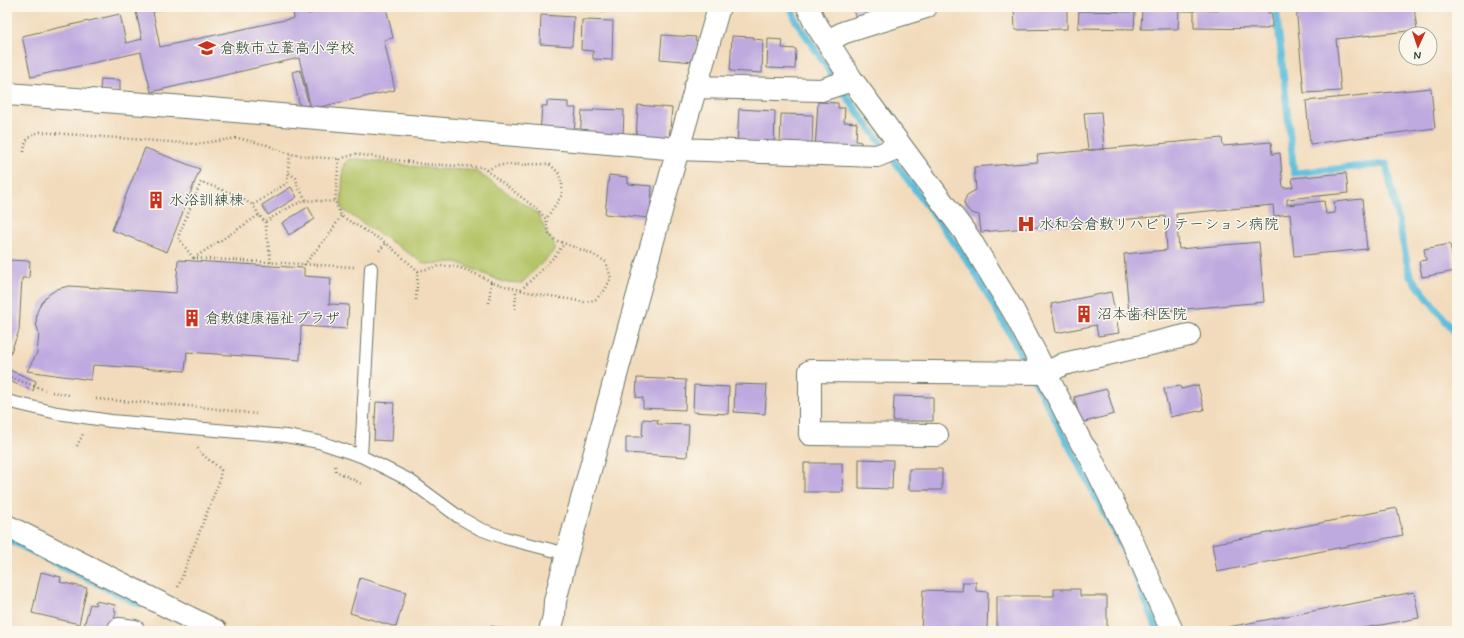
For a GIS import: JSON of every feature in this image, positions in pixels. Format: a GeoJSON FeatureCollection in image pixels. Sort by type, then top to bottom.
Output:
{"type":"FeatureCollection","features":[{"type":"Feature","properties":{"kind":"street"},"geometry":{"type":"LineString","coordinates":[[550,631],[554,616],[555,601],[567,554],[678,149],[719,7]]}},
{"type":"Feature","properties":{"kind":"street"},"geometry":{"type":"LineString","coordinates":[[808,7],[814,21],[827,41],[843,83],[891,150],[969,238],[1014,312],[1038,373],[1088,452],[1133,543],[1172,631]]}},
{"type":"Feature","properties":{"kind":"street"},"geometry":{"type":"LineString","coordinates":[[827,41],[845,32],[926,7]]}},
{"type":"Feature","properties":{"kind":"street"},"geometry":{"type":"LineString","coordinates":[[696,87],[820,90],[843,83]]}},
{"type":"Feature","properties":{"kind":"street"},"geometry":{"type":"LineString","coordinates":[[7,94],[207,109],[678,149],[877,156],[891,150]]}},
{"type":"Feature","properties":{"kind":"street"},"geometry":{"type":"LineString","coordinates":[[937,435],[810,434],[810,371],[1038,373],[1064,364],[1189,335]]}},
{"type":"Feature","properties":{"kind":"street"},"geometry":{"type":"LineString","coordinates":[[7,526],[216,631]]}},
{"type":"Feature","properties":{"kind":"street"},"geometry":{"type":"LineString","coordinates":[[118,631],[119,629],[134,631]]}},
{"type":"Feature","properties":{"kind":"lane"},"geometry":{"type":"LineString","coordinates":[[361,456],[371,268]]}},
{"type":"Feature","properties":{"kind":"lane"},"geometry":{"type":"LineString","coordinates":[[7,401],[57,413],[111,421],[286,436],[319,442],[361,456],[409,480],[459,517],[480,529],[505,538],[567,554]]}},
{"type":"Feature","properties":{"kind":"path"},"geometry":{"type":"LineString","coordinates":[[24,152],[25,143],[30,135],[40,132],[196,144],[238,138],[267,145],[290,154],[312,157],[339,159],[356,154],[423,164],[482,167],[537,209],[546,219],[549,233],[555,240],[590,253],[606,262],[611,278],[605,290],[595,300],[584,302],[520,291],[454,266],[440,266],[418,271]]}},
{"type":"Feature","properties":{"kind":"path"},"geometry":{"type":"LineString","coordinates":[[253,205],[287,183],[290,154]]}},
{"type":"Feature","properties":{"kind":"path"},"geometry":{"type":"LineString","coordinates":[[339,159],[336,201],[341,216],[386,243],[418,271]]}},
{"type":"Feature","properties":{"kind":"path"},"geometry":{"type":"LineString","coordinates":[[487,170],[497,165],[549,164],[558,172],[562,184],[562,195],[546,219]]}},
{"type":"Feature","properties":{"kind":"path"},"geometry":{"type":"LineString","coordinates":[[289,173],[296,178],[298,187],[307,201]]}},
{"type":"Feature","properties":{"kind":"path"},"geometry":{"type":"LineString","coordinates":[[193,258],[178,237],[202,182],[234,194],[253,205],[264,222],[272,263]]}},
{"type":"Feature","properties":{"kind":"path"},"geometry":{"type":"LineString","coordinates":[[264,222],[301,202],[314,200],[327,202],[336,201]]}},
{"type":"Feature","properties":{"kind":"path"},"geometry":{"type":"LineString","coordinates":[[193,258],[259,215]]}},
{"type":"Feature","properties":{"kind":"path"},"geometry":{"type":"LineString","coordinates":[[304,265],[331,232],[341,216]]}},
{"type":"Feature","properties":{"kind":"path"},"geometry":{"type":"LineString","coordinates":[[193,258],[371,268],[372,260],[386,243]]}},
{"type":"Feature","properties":{"kind":"path"},"geometry":{"type":"LineString","coordinates":[[520,291],[554,257],[564,244]]}},
{"type":"Feature","properties":{"kind":"path"},"geometry":{"type":"LineString","coordinates":[[416,300],[418,271]]}},
{"type":"Feature","properties":{"kind":"path"},"geometry":{"type":"LineString","coordinates":[[489,303],[491,281]]}},
{"type":"Feature","properties":{"kind":"path"},"geometry":{"type":"LineString","coordinates":[[515,309],[516,289]]}},
{"type":"Feature","properties":{"kind":"path"},"geometry":{"type":"LineString","coordinates":[[7,376],[46,391],[73,396]]}},
{"type":"Feature","properties":{"kind":"path"},"geometry":{"type":"LineString","coordinates":[[94,399],[201,407],[260,414]]}},
{"type":"Feature","properties":{"kind":"path"},"geometry":{"type":"LineString","coordinates":[[77,446],[85,430]]}},
{"type":"Feature","properties":{"kind":"path"},"geometry":{"type":"LineString","coordinates":[[170,608],[219,482],[220,470],[215,463],[203,456],[198,449],[199,441]]}},
{"type":"Feature","properties":{"kind":"path"},"geometry":{"type":"LineString","coordinates":[[334,461],[336,470],[362,484]]}},
{"type":"Feature","properties":{"kind":"green space"},"geometry":{"type":"Polygon","coordinates":[[[349,159],[434,169],[467,170],[477,172],[538,214],[547,234],[554,243],[555,249],[522,283],[503,282],[457,262],[425,264],[343,210],[341,204],[343,172],[344,164],[349,159]]]}},
{"type":"Feature","properties":{"kind":"building"},"geometry":{"type":"Polygon","coordinates":[[[135,7],[163,7],[164,9],[153,12],[160,47],[294,18],[292,7],[307,7],[308,14],[340,7],[386,7],[393,38],[384,40],[395,90],[311,109],[299,58],[151,92],[141,52],[31,77],[22,36],[120,14],[126,43],[142,39],[135,7]]]}},
{"type":"Feature","properties":{"kind":"building"},"geometry":{"type":"Polygon","coordinates":[[[582,7],[624,7],[624,12],[582,10],[582,7]]]}},
{"type":"Feature","properties":{"kind":"building"},"geometry":{"type":"Polygon","coordinates":[[[852,7],[878,7],[880,12],[857,21],[852,7]]]}},
{"type":"Feature","properties":{"kind":"building"},"geometry":{"type":"Polygon","coordinates":[[[1014,7],[1067,7],[1067,29],[1015,30],[1014,7]]]}},
{"type":"Feature","properties":{"kind":"building"},"geometry":{"type":"Polygon","coordinates":[[[1142,7],[1179,8],[1178,29],[1141,29],[1142,7]]]}},
{"type":"Feature","properties":{"kind":"building"},"geometry":{"type":"Polygon","coordinates":[[[1181,7],[1193,7],[1193,11],[1181,11],[1181,7]]]}},
{"type":"Feature","properties":{"kind":"building"},"geometry":{"type":"Polygon","coordinates":[[[1218,7],[1268,7],[1268,13],[1272,13],[1272,27],[1267,27],[1267,29],[1194,28],[1194,10],[1218,11],[1218,7]]]}},
{"type":"Feature","properties":{"kind":"building"},"geometry":{"type":"Polygon","coordinates":[[[1296,7],[1414,7],[1416,26],[1398,26],[1398,32],[1336,39],[1341,91],[1304,93],[1296,7]]]}},
{"type":"Feature","properties":{"kind":"building"},"geometry":{"type":"Polygon","coordinates":[[[1079,11],[1135,12],[1134,29],[1078,28],[1079,11]]]}},
{"type":"Feature","properties":{"kind":"building"},"geometry":{"type":"Polygon","coordinates":[[[541,15],[574,17],[572,46],[540,44],[541,15]]]}},
{"type":"Feature","properties":{"kind":"building"},"geometry":{"type":"Polygon","coordinates":[[[582,20],[613,21],[612,60],[593,59],[593,51],[581,50],[582,20]]]}},
{"type":"Feature","properties":{"kind":"building"},"geometry":{"type":"Polygon","coordinates":[[[662,35],[696,37],[695,40],[698,41],[694,62],[660,59],[662,35]]]}},
{"type":"Feature","properties":{"kind":"building"},"geometry":{"type":"Polygon","coordinates":[[[732,36],[754,37],[754,39],[763,40],[762,73],[730,71],[732,36]]]}},
{"type":"Feature","properties":{"kind":"building"},"geometry":{"type":"Polygon","coordinates":[[[768,39],[783,40],[782,48],[796,49],[795,69],[767,68],[768,39]]]}},
{"type":"Feature","properties":{"kind":"building"},"geometry":{"type":"Polygon","coordinates":[[[300,70],[309,105],[300,107],[292,72],[300,70]]]}},
{"type":"Feature","properties":{"kind":"building"},"geometry":{"type":"Polygon","coordinates":[[[101,79],[120,80],[120,91],[100,90],[101,79]]]}},
{"type":"Feature","properties":{"kind":"building"},"geometry":{"type":"Polygon","coordinates":[[[1431,88],[1435,128],[1310,144],[1306,101],[1431,88]]]}},
{"type":"Feature","properties":{"kind":"building"},"geometry":{"type":"Polygon","coordinates":[[[547,101],[568,102],[568,108],[576,108],[574,134],[540,133],[542,106],[547,106],[547,101]]]}},
{"type":"Feature","properties":{"kind":"building"},"geometry":{"type":"Polygon","coordinates":[[[818,102],[838,103],[838,108],[845,108],[844,122],[857,123],[856,141],[861,142],[861,152],[815,150],[818,102]]]}},
{"type":"Feature","properties":{"kind":"building"},"geometry":{"type":"Polygon","coordinates":[[[638,105],[672,108],[669,139],[636,137],[638,105]]]}},
{"type":"Feature","properties":{"kind":"building"},"geometry":{"type":"Polygon","coordinates":[[[594,109],[624,110],[623,138],[580,136],[582,111],[594,111],[594,109]]]}},
{"type":"Feature","properties":{"kind":"building"},"geometry":{"type":"Polygon","coordinates":[[[739,109],[775,111],[774,148],[737,146],[739,109]]]}},
{"type":"Feature","properties":{"kind":"building"},"geometry":{"type":"Polygon","coordinates":[[[1101,112],[1104,149],[1088,150],[1084,113],[1101,112]]]}},
{"type":"Feature","properties":{"kind":"building"},"geometry":{"type":"Polygon","coordinates":[[[781,114],[813,115],[812,147],[780,146],[781,114]]]}},
{"type":"Feature","properties":{"kind":"building","name":"水和会倉敷リハビリテーション病院"},"geometry":{"type":"Polygon","coordinates":[[[1222,138],[1223,146],[1271,142],[1272,154],[1280,153],[1283,188],[1293,187],[1292,178],[1346,173],[1348,193],[1287,199],[1287,205],[1324,201],[1326,214],[1335,213],[1334,202],[1362,199],[1367,249],[1294,256],[1290,214],[1274,216],[1273,205],[1176,214],[1179,249],[1259,242],[1264,302],[1129,314],[1124,254],[1167,250],[1165,216],[981,232],[979,215],[971,213],[965,206],[964,202],[967,195],[976,190],[974,167],[1038,162],[1037,155],[1222,138]]]}},
{"type":"Feature","properties":{"kind":"building","name":"水浴訓練棟"},"geometry":{"type":"Polygon","coordinates":[[[145,148],[200,169],[167,252],[112,230],[145,148]]]}},
{"type":"Feature","properties":{"kind":"building"},"geometry":{"type":"Polygon","coordinates":[[[609,175],[628,177],[628,184],[652,186],[650,218],[605,214],[609,175]]]}},
{"type":"Feature","properties":{"kind":"building"},"geometry":{"type":"Polygon","coordinates":[[[291,187],[297,197],[268,215],[262,205],[291,187]]]}},
{"type":"Feature","properties":{"kind":"building"},"geometry":{"type":"Polygon","coordinates":[[[308,207],[315,219],[289,235],[282,223],[308,207]]]}},
{"type":"Feature","properties":{"kind":"building"},"geometry":{"type":"Polygon","coordinates":[[[1450,244],[1455,271],[1422,277],[1419,261],[1426,260],[1424,249],[1450,244]]]}},
{"type":"Feature","properties":{"kind":"building"},"geometry":{"type":"Polygon","coordinates":[[[7,260],[30,261],[29,278],[22,278],[19,331],[8,359],[7,358],[7,260]]]}},
{"type":"Feature","properties":{"kind":"building","name":"倉敷健康福祉プラザ"},"geometry":{"type":"Polygon","coordinates":[[[178,260],[304,268],[304,276],[331,278],[329,304],[349,305],[347,329],[301,326],[300,360],[187,352],[185,371],[93,365],[91,380],[27,371],[37,353],[39,334],[36,323],[37,312],[41,303],[48,295],[57,289],[69,286],[176,293],[178,260]]]}},
{"type":"Feature","properties":{"kind":"building","name":"沼本歯科医院"},"geometry":{"type":"Polygon","coordinates":[[[1111,292],[1119,333],[1098,336],[1096,325],[1056,333],[1051,304],[1111,292]]]}},
{"type":"Feature","properties":{"kind":"building"},"geometry":{"type":"Polygon","coordinates":[[[7,369],[36,381],[33,391],[7,380],[7,369]]]}},
{"type":"Feature","properties":{"kind":"building"},"geometry":{"type":"Polygon","coordinates":[[[637,378],[686,380],[685,410],[643,408],[643,398],[636,397],[637,378]]]}},
{"type":"Feature","properties":{"kind":"building"},"geometry":{"type":"Polygon","coordinates":[[[735,384],[767,385],[765,414],[734,412],[735,384]]]}},
{"type":"Feature","properties":{"kind":"building"},"geometry":{"type":"Polygon","coordinates":[[[694,385],[729,387],[728,414],[693,412],[694,385]]]}},
{"type":"Feature","properties":{"kind":"building"},"geometry":{"type":"Polygon","coordinates":[[[1198,385],[1204,410],[1170,417],[1164,389],[1180,386],[1181,389],[1198,385]]]}},
{"type":"Feature","properties":{"kind":"building"},"geometry":{"type":"Polygon","coordinates":[[[1107,389],[1114,414],[1081,423],[1074,397],[1107,389]]]}},
{"type":"Feature","properties":{"kind":"building"},"geometry":{"type":"Polygon","coordinates":[[[894,396],[933,397],[933,421],[893,421],[894,396]]]}},
{"type":"Feature","properties":{"kind":"building"},"geometry":{"type":"Polygon","coordinates":[[[376,402],[394,403],[392,441],[374,440],[376,402]]]}},
{"type":"Feature","properties":{"kind":"building"},"geometry":{"type":"Polygon","coordinates":[[[643,419],[658,420],[657,424],[689,425],[687,457],[626,453],[626,437],[642,437],[643,419]]]}},
{"type":"Feature","properties":{"kind":"building"},"geometry":{"type":"Polygon","coordinates":[[[859,459],[893,460],[892,489],[859,488],[859,459]]]}},
{"type":"Feature","properties":{"kind":"building"},"geometry":{"type":"Polygon","coordinates":[[[804,463],[842,463],[843,492],[804,492],[804,463]]]}},
{"type":"Feature","properties":{"kind":"building"},"geometry":{"type":"Polygon","coordinates":[[[909,469],[942,469],[942,490],[909,490],[909,469]]]}},
{"type":"Feature","properties":{"kind":"building"},"geometry":{"type":"Polygon","coordinates":[[[1397,508],[1403,535],[1217,572],[1212,544],[1397,508]]]}},
{"type":"Feature","properties":{"kind":"building"},"geometry":{"type":"Polygon","coordinates":[[[41,572],[61,577],[60,582],[87,588],[79,624],[32,613],[41,572]]]}},
{"type":"Feature","properties":{"kind":"building"},"geometry":{"type":"Polygon","coordinates":[[[360,578],[406,592],[396,627],[350,613],[360,578]]]}},
{"type":"Feature","properties":{"kind":"building"},"geometry":{"type":"Polygon","coordinates":[[[963,582],[976,582],[976,591],[988,592],[987,631],[921,631],[923,590],[962,591],[963,582]]]}},
{"type":"Feature","properties":{"kind":"building"},"geometry":{"type":"Polygon","coordinates":[[[1054,589],[1080,589],[1080,596],[1107,596],[1107,631],[997,631],[997,596],[1054,596],[1054,589]]]}},
{"type":"Feature","properties":{"kind":"building"},"geometry":{"type":"Polygon","coordinates":[[[1414,592],[1419,618],[1348,631],[1228,631],[1228,627],[1414,592]]]}},
{"type":"Feature","properties":{"kind":"building"},"geometry":{"type":"Polygon","coordinates":[[[96,601],[115,605],[114,610],[116,611],[111,631],[102,631],[84,626],[90,604],[95,605],[96,601]]]}},
{"type":"Feature","properties":{"kind":"building"},"geometry":{"type":"Polygon","coordinates":[[[491,626],[512,630],[512,631],[491,631],[491,626]]]}},
{"type":"Feature","properties":{"kind":"waterway"},"geometry":{"type":"LineString","coordinates":[[791,7],[796,21],[849,100],[972,267],[1014,341],[1126,554],[1158,631]]}},
{"type":"Feature","properties":{"kind":"waterway"},"geometry":{"type":"LineString","coordinates":[[1276,7],[1294,173],[1386,164],[1410,276],[1457,335]]}},
{"type":"Feature","properties":{"kind":"waterway"},"geometry":{"type":"LineString","coordinates":[[7,539],[139,604]]}},
{"type":"Feature","properties":{"kind":"place","name":"倉敷市立葦高小学校"},"geometry":{"type":"Point","coordinates":[207,48]}},
{"type":"Feature","properties":{"kind":"place","name":"水浴訓練棟"},"geometry":{"type":"Point","coordinates":[156,200]}},
{"type":"Feature","properties":{"kind":"place","name":"水和会倉敷リハビリテーション病院"},"geometry":{"type":"Point","coordinates":[1026,224]}},
{"type":"Feature","properties":{"kind":"place","name":"沼本歯科医院"},"geometry":{"type":"Point","coordinates":[1084,314]}},
{"type":"Feature","properties":{"kind":"place","name":"倉敷健康福祉プラザ"},"geometry":{"type":"Point","coordinates":[192,318]}}]}
